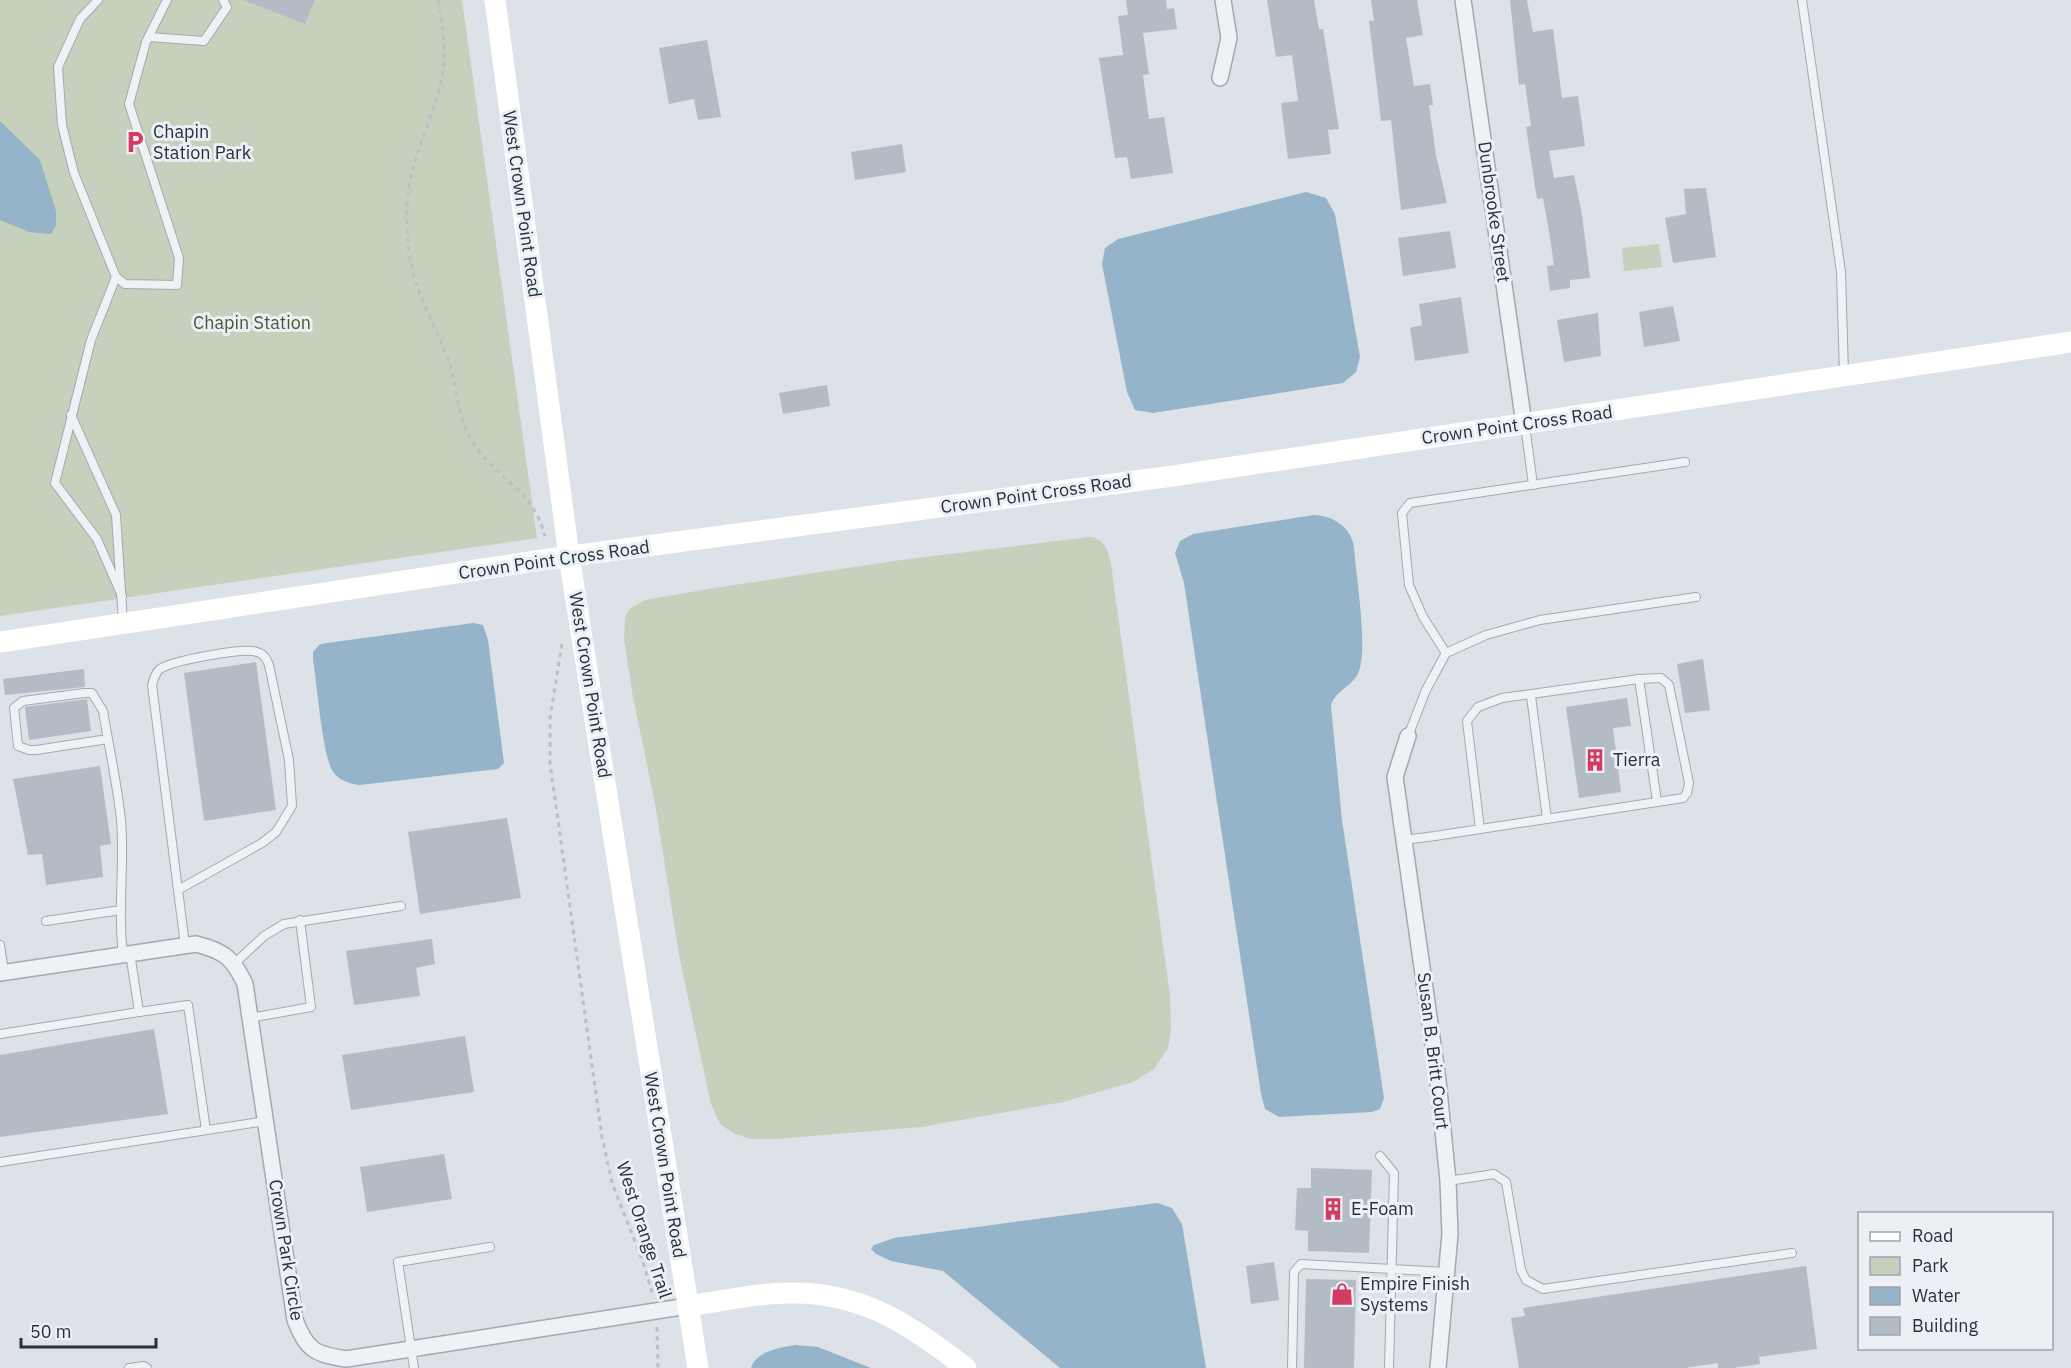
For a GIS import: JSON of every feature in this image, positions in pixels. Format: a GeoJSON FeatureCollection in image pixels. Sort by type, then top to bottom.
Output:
{"type":"FeatureCollection","features":[{"type":"Feature","properties":{"kind":"street","name":"West Crown Point Road"},"geometry":{"type":"LineString","coordinates":[[495,0],[569,556],[698,1368]]}},
{"type":"Feature","properties":{"kind":"street"},"geometry":{"type":"LineString","coordinates":[[1220,78],[1228,38],[1223,0]]}},
{"type":"Feature","properties":{"kind":"street","name":"Dunbrooke Street"},"geometry":{"type":"LineString","coordinates":[[1463,0],[1524,424]]}},
{"type":"Feature","properties":{"kind":"street","name":"Crown Point Cross Road"},"geometry":{"type":"LineString","coordinates":[[0,642],[569,556],[1161,477],[2071,342]]}},
{"type":"Feature","properties":{"kind":"street","name":"Susan B. Britt Court"},"geometry":{"type":"LineString","coordinates":[[1408,736],[1395,777],[1438,1080],[1448,1181],[1450,1234],[1438,1368]]}},
{"type":"Feature","properties":{"kind":"street"},"geometry":{"type":"LineString","coordinates":[[2,973],[196,944],[217,949],[234,964]]}},
{"type":"Feature","properties":{"kind":"street","name":"Crown Park Circle"},"geometry":{"type":"LineString","coordinates":[[234,964],[245,984],[295,1320],[304,1342],[320,1355],[346,1359],[688,1306],[788,1293],[840,1297],[886,1313],[926,1337],[966,1368]]}},
{"type":"Feature","properties":{"kind":"lane"},"geometry":{"type":"LineString","coordinates":[[98,0],[80,19],[58,67],[62,125],[74,173],[116,277],[125,284],[177,285],[179,258],[129,104],[149,37],[166,0]]}},
{"type":"Feature","properties":{"kind":"lane"},"geometry":{"type":"LineString","coordinates":[[149,37],[204,41],[226,8],[223,0]]}},
{"type":"Feature","properties":{"kind":"lane"},"geometry":{"type":"LineString","coordinates":[[1802,0],[1841,272],[1844,376]]}},
{"type":"Feature","properties":{"kind":"lane"},"geometry":{"type":"LineString","coordinates":[[116,277],[91,340],[56,483],[97,538],[122,596]]}},
{"type":"Feature","properties":{"kind":"lane"},"geometry":{"type":"LineString","coordinates":[[71,415],[116,515],[124,624]]}},
{"type":"Feature","properties":{"kind":"lane"},"geometry":{"type":"LineString","coordinates":[[1524,424],[1533,485]]}},
{"type":"Feature","properties":{"kind":"lane"},"geometry":{"type":"LineString","coordinates":[[1446,653],[1423,617],[1409,585],[1402,513],[1410,503],[1685,462]]}},
{"type":"Feature","properties":{"kind":"lane"},"geometry":{"type":"LineString","coordinates":[[1408,736],[1426,690],[1446,653],[1486,635],[1540,621],[1696,597]]}},
{"type":"Feature","properties":{"kind":"lane"},"geometry":{"type":"LineString","coordinates":[[178,890],[262,843],[276,832],[292,807],[288,760],[269,665],[265,656],[257,652],[243,651],[179,662],[160,669],[154,675],[152,685],[178,890],[185,945]]}},
{"type":"Feature","properties":{"kind":"lane"},"geometry":{"type":"LineString","coordinates":[[1404,840],[1480,829],[1547,819],[1657,801],[1683,798],[1688,793],[1689,783],[1669,685],[1662,678],[1639,679],[1531,696],[1502,698],[1478,707],[1467,721],[1480,829]]}},
{"type":"Feature","properties":{"kind":"lane"},"geometry":{"type":"LineString","coordinates":[[1639,679],[1657,801]]}},
{"type":"Feature","properties":{"kind":"lane"},"geometry":{"type":"LineString","coordinates":[[108,739],[36,750],[24,749],[18,746],[14,708],[23,701],[92,693],[103,711],[108,739],[121,821],[121,910],[126,953],[139,1012]]}},
{"type":"Feature","properties":{"kind":"lane"},"geometry":{"type":"LineString","coordinates":[[1531,696],[1547,819]]}},
{"type":"Feature","properties":{"kind":"lane"},"geometry":{"type":"LineString","coordinates":[[234,964],[264,936],[284,924],[400,906]]}},
{"type":"Feature","properties":{"kind":"lane"},"geometry":{"type":"LineString","coordinates":[[46,921],[121,910]]}},
{"type":"Feature","properties":{"kind":"lane"},"geometry":{"type":"LineString","coordinates":[[250,1018],[311,1007],[300,920]]}},
{"type":"Feature","properties":{"kind":"lane"},"geometry":{"type":"LineString","coordinates":[[0,945],[2,973]]}},
{"type":"Feature","properties":{"kind":"lane"},"geometry":{"type":"LineString","coordinates":[[0,1034],[188,1005],[206,1130]]}},
{"type":"Feature","properties":{"kind":"lane"},"geometry":{"type":"LineString","coordinates":[[0,1162],[266,1120]]}},
{"type":"Feature","properties":{"kind":"lane"},"geometry":{"type":"LineString","coordinates":[[1380,1156],[1394,1173],[1389,1368]]}},
{"type":"Feature","properties":{"kind":"lane"},"geometry":{"type":"LineString","coordinates":[[1448,1181],[1494,1174],[1506,1182],[1521,1270],[1526,1280],[1543,1289],[1792,1253]]}},
{"type":"Feature","properties":{"kind":"lane"},"geometry":{"type":"LineString","coordinates":[[414,1368],[398,1262],[490,1247]]}},
{"type":"Feature","properties":{"kind":"lane"},"geometry":{"type":"LineString","coordinates":[[1292,1368],[1294,1272],[1301,1264],[1446,1272]]}},
{"type":"Feature","properties":{"kind":"lane"},"geometry":{"type":"LineString","coordinates":[[129,1368],[144,1366],[147,1368]]}},
{"type":"Feature","properties":{"kind":"path"},"geometry":{"type":"LineString","coordinates":[[438,0],[444,60],[440,86],[413,167],[408,205],[407,241],[411,266],[423,307],[449,362],[460,414],[466,430],[474,445],[524,494],[540,515],[546,539]]}},
{"type":"Feature","properties":{"kind":"path","name":"West Orange Trail"},"geometry":{"type":"LineString","coordinates":[[562,640],[550,718],[550,763],[602,1137],[612,1183],[643,1262],[655,1312],[658,1368]]}},
{"type":"Feature","properties":{"kind":"green space","name":"Chapin Station"},"geometry":{"type":"Polygon","coordinates":[[[0,0],[462,0],[537,538],[0,616],[0,0]]]}},
{"type":"Feature","properties":{"kind":"green space"},"geometry":{"type":"Polygon","coordinates":[[[1659,244],[1662,267],[1624,271],[1622,248],[1659,244]]]}},
{"type":"Feature","properties":{"kind":"green space"},"geometry":{"type":"Polygon","coordinates":[[[1089,537],[1102,542],[1107,549],[1111,564],[1170,996],[1171,1031],[1168,1048],[1154,1069],[1133,1082],[1063,1102],[921,1127],[776,1139],[750,1139],[733,1133],[720,1124],[711,1104],[679,955],[656,809],[624,640],[625,618],[629,609],[645,600],[714,588],[901,560],[1089,537]]]}},
{"type":"Feature","properties":{"kind":"water"},"geometry":{"type":"Polygon","coordinates":[[[0,121],[40,160],[56,211],[56,225],[51,234],[29,232],[0,220],[0,121]]]}},
{"type":"Feature","properties":{"kind":"water"},"geometry":{"type":"Polygon","coordinates":[[[1306,192],[1326,198],[1335,214],[1360,357],[1356,372],[1343,383],[1153,413],[1135,410],[1127,392],[1102,264],[1105,248],[1118,239],[1306,192]]]}},
{"type":"Feature","properties":{"kind":"water"},"geometry":{"type":"Polygon","coordinates":[[[1314,515],[1335,520],[1345,528],[1354,547],[1362,628],[1361,659],[1359,671],[1353,681],[1336,696],[1331,706],[1342,820],[1384,1098],[1380,1109],[1372,1112],[1279,1117],[1265,1109],[1261,1094],[1184,583],[1175,553],[1180,541],[1193,534],[1314,515]]]}},
{"type":"Feature","properties":{"kind":"water"},"geometry":{"type":"Polygon","coordinates":[[[473,623],[483,625],[488,640],[504,763],[498,769],[360,785],[337,776],[328,761],[320,717],[313,652],[320,644],[473,623]]]}},
{"type":"Feature","properties":{"kind":"water"},"geometry":{"type":"Polygon","coordinates":[[[1157,1203],[1172,1208],[1182,1224],[1206,1368],[1060,1368],[943,1271],[891,1261],[871,1249],[874,1245],[894,1238],[1157,1203]]]}},
{"type":"Feature","properties":{"kind":"water"},"geometry":{"type":"Polygon","coordinates":[[[795,1345],[818,1347],[871,1368],[751,1368],[763,1354],[795,1345]]]}},
{"type":"Feature","properties":{"kind":"building"},"geometry":{"type":"Polygon","coordinates":[[[243,0],[315,0],[305,24],[243,0]]]}},
{"type":"Feature","properties":{"kind":"building"},"geometry":{"type":"Polygon","coordinates":[[[1126,0],[1166,0],[1167,9],[1174,8],[1177,29],[1143,33],[1149,74],[1143,75],[1149,119],[1164,117],[1173,173],[1131,179],[1127,157],[1115,158],[1099,58],[1123,55],[1118,16],[1128,15],[1126,0]]]}},
{"type":"Feature","properties":{"kind":"building"},"geometry":{"type":"Polygon","coordinates":[[[1267,0],[1314,0],[1319,29],[1323,29],[1339,129],[1328,130],[1331,154],[1288,159],[1281,103],[1298,101],[1292,55],[1276,57],[1267,0]]]}},
{"type":"Feature","properties":{"kind":"building"},"geometry":{"type":"Polygon","coordinates":[[[1371,0],[1417,0],[1423,35],[1406,38],[1414,86],[1430,84],[1433,105],[1429,105],[1436,155],[1447,203],[1401,210],[1391,120],[1381,121],[1369,21],[1374,21],[1371,0]]]}},
{"type":"Feature","properties":{"kind":"building"},"geometry":{"type":"Polygon","coordinates":[[[1510,0],[1527,0],[1533,32],[1553,29],[1562,98],[1578,96],[1585,146],[1549,151],[1554,178],[1574,175],[1582,215],[1590,278],[1570,280],[1570,288],[1550,291],[1547,266],[1554,265],[1543,198],[1537,199],[1526,127],[1531,126],[1525,84],[1519,85],[1510,0]]]}},
{"type":"Feature","properties":{"kind":"building"},"geometry":{"type":"Polygon","coordinates":[[[707,40],[721,117],[698,120],[694,99],[669,104],[659,48],[707,40]]]}},
{"type":"Feature","properties":{"kind":"building"},"geometry":{"type":"Polygon","coordinates":[[[902,144],[906,172],[855,180],[851,152],[902,144]]]}},
{"type":"Feature","properties":{"kind":"building"},"geometry":{"type":"Polygon","coordinates":[[[1706,188],[1716,257],[1673,263],[1665,218],[1686,214],[1684,189],[1706,188]]]}},
{"type":"Feature","properties":{"kind":"building"},"geometry":{"type":"Polygon","coordinates":[[[1450,231],[1456,268],[1403,276],[1398,238],[1450,231]]]}},
{"type":"Feature","properties":{"kind":"building"},"geometry":{"type":"Polygon","coordinates":[[[1461,297],[1469,353],[1415,361],[1410,328],[1422,325],[1419,304],[1461,297]]]}},
{"type":"Feature","properties":{"kind":"building"},"geometry":{"type":"Polygon","coordinates":[[[1673,306],[1680,341],[1644,347],[1639,312],[1673,306]]]}},
{"type":"Feature","properties":{"kind":"building"},"geometry":{"type":"Polygon","coordinates":[[[1598,313],[1601,356],[1564,362],[1557,320],[1598,313]]]}},
{"type":"Feature","properties":{"kind":"building"},"geometry":{"type":"Polygon","coordinates":[[[827,385],[830,406],[783,414],[779,393],[827,385]]]}},
{"type":"Feature","properties":{"kind":"building"},"geometry":{"type":"Polygon","coordinates":[[[1703,659],[1710,710],[1685,713],[1677,664],[1703,659]]]}},
{"type":"Feature","properties":{"kind":"building"},"geometry":{"type":"Polygon","coordinates":[[[256,662],[276,810],[204,821],[184,673],[256,662]]]}},
{"type":"Feature","properties":{"kind":"building"},"geometry":{"type":"Polygon","coordinates":[[[84,669],[85,687],[5,695],[3,679],[84,669]]]}},
{"type":"Feature","properties":{"kind":"building","name":"Tierra"},"geometry":{"type":"Polygon","coordinates":[[[1627,698],[1631,726],[1613,728],[1621,792],[1579,798],[1566,707],[1627,698]]]}},
{"type":"Feature","properties":{"kind":"building"},"geometry":{"type":"Polygon","coordinates":[[[87,699],[91,731],[29,740],[25,707],[87,699]]]}},
{"type":"Feature","properties":{"kind":"building"},"geometry":{"type":"Polygon","coordinates":[[[100,766],[111,844],[100,846],[103,877],[46,885],[42,854],[28,855],[13,779],[100,766]]]}},
{"type":"Feature","properties":{"kind":"building"},"geometry":{"type":"Polygon","coordinates":[[[507,818],[521,898],[420,914],[408,832],[507,818]]]}},
{"type":"Feature","properties":{"kind":"building"},"geometry":{"type":"Polygon","coordinates":[[[432,939],[435,964],[416,968],[420,996],[354,1005],[346,951],[432,939]]]}},
{"type":"Feature","properties":{"kind":"building"},"geometry":{"type":"Polygon","coordinates":[[[154,1029],[168,1114],[0,1137],[0,1055],[154,1029]]]}},
{"type":"Feature","properties":{"kind":"building"},"geometry":{"type":"Polygon","coordinates":[[[465,1036],[474,1092],[351,1110],[342,1055],[465,1036]]]}},
{"type":"Feature","properties":{"kind":"building"},"geometry":{"type":"Polygon","coordinates":[[[444,1154],[452,1199],[367,1212],[360,1167],[444,1154]]]}},
{"type":"Feature","properties":{"kind":"building","name":"E-Foam"},"geometry":{"type":"Polygon","coordinates":[[[1311,1168],[1372,1170],[1369,1253],[1308,1251],[1308,1231],[1295,1230],[1297,1188],[1311,1188],[1311,1168]]]}},
{"type":"Feature","properties":{"kind":"building"},"geometry":{"type":"Polygon","coordinates":[[[1274,1262],[1279,1300],[1251,1304],[1246,1266],[1274,1262]]]}},
{"type":"Feature","properties":{"kind":"building"},"geometry":{"type":"Polygon","coordinates":[[[1806,1266],[1817,1349],[1759,1357],[1760,1364],[1733,1368],[1718,1368],[1718,1363],[1685,1368],[1519,1368],[1511,1318],[1525,1316],[1523,1308],[1806,1266]]]}},
{"type":"Feature","properties":{"kind":"building"},"geometry":{"type":"Polygon","coordinates":[[[1306,1279],[1356,1280],[1354,1368],[1304,1368],[1306,1279]]]}},
{"type":"Feature","properties":{"kind":"place","name":"Chapin Station Park"},"geometry":{"type":"Point","coordinates":[135,142]}},
{"type":"Feature","properties":{"kind":"place","name":"Tierra"},"geometry":{"type":"Point","coordinates":[1595,760]}},
{"type":"Feature","properties":{"kind":"place","name":"E-Foam"},"geometry":{"type":"Point","coordinates":[1333,1209]}},
{"type":"Feature","properties":{"kind":"place","name":"Empire Finish Systems"},"geometry":{"type":"Point","coordinates":[1342,1294]}}]}
